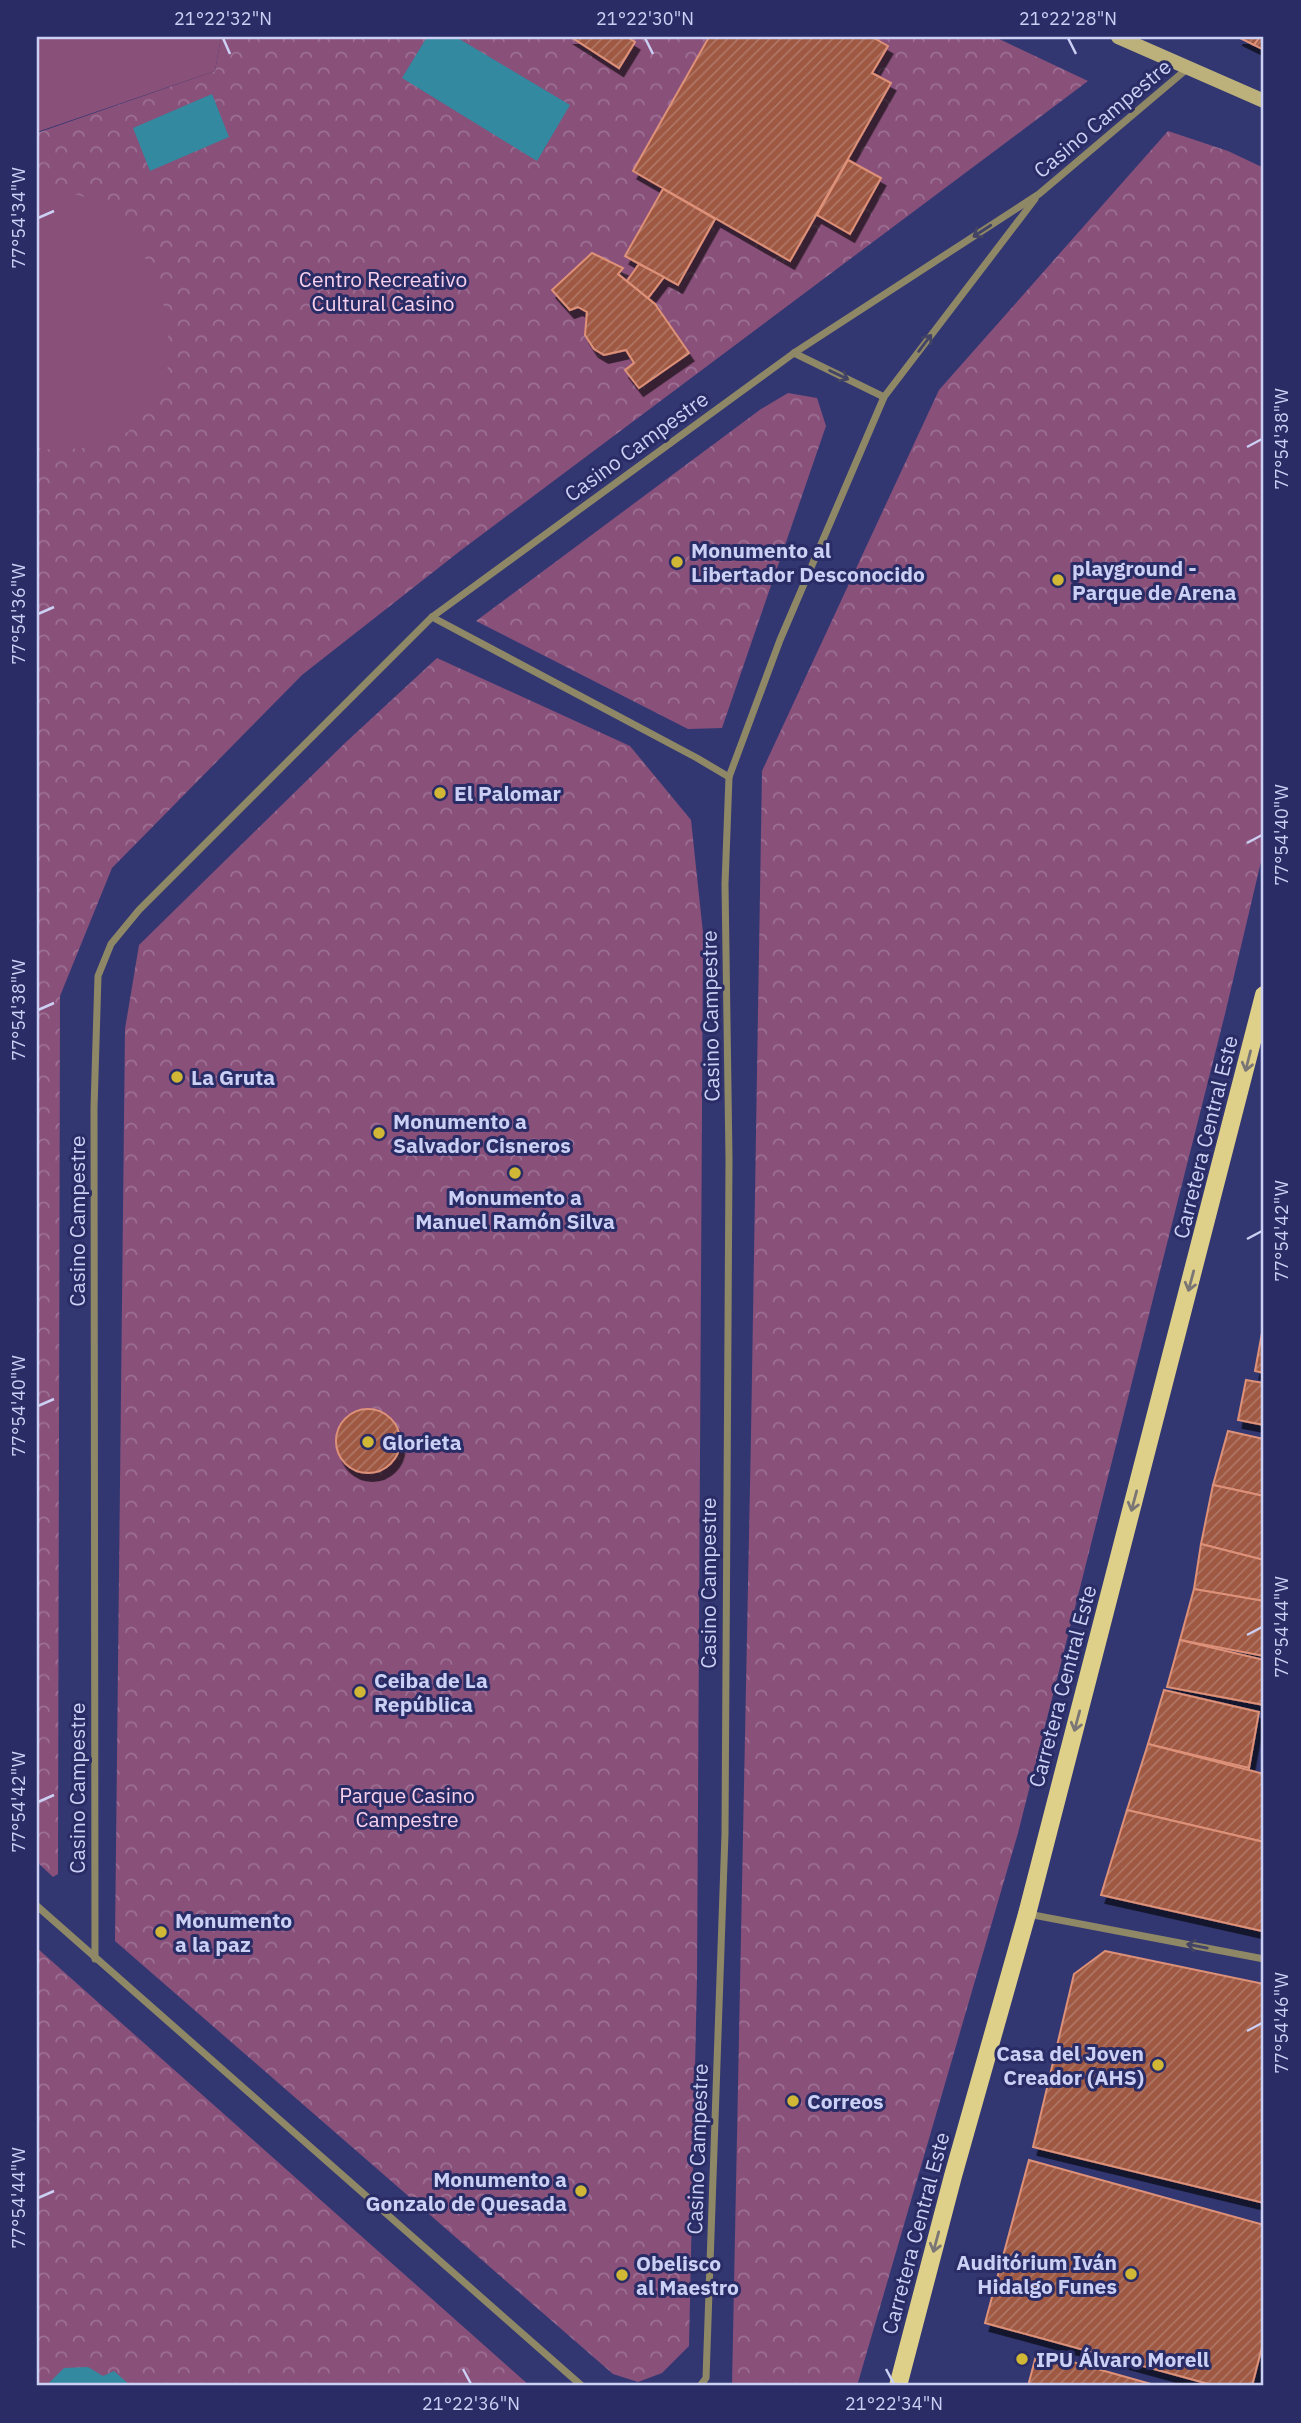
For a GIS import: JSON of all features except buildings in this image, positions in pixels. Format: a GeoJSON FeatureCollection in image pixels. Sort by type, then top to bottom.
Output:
{"type":"FeatureCollection","features":[{"type":"Feature","properties":{"kind":"main road"},"geometry":{"type":"LineString","coordinates":[[1118,37],[1264,101]]}},
{"type":"Feature","properties":{"kind":"main road","name":"Carretera Central Este"},"geometry":{"type":"LineString","coordinates":[[898,2386],[953,2176],[1027,1914],[1264,995]]}},
{"type":"Feature","properties":{"kind":"street","name":"Casino Campestre"},"geometry":{"type":"LineString","coordinates":[[95,1959],[94,1108],[98,976],[111,943],[139,910],[432,617],[794,353],[1039,194],[1188,68]]}},
{"type":"Feature","properties":{"kind":"street","name":"Casino Campestre"},"geometry":{"type":"LineString","coordinates":[[699,2386],[706,2378],[724,1834],[729,1159],[725,884],[729,778],[780,640],[884,397],[1039,194]]}},
{"type":"Feature","properties":{"kind":"street"},"geometry":{"type":"LineString","coordinates":[[794,353],[884,397]]}},
{"type":"Feature","properties":{"kind":"street"},"geometry":{"type":"LineString","coordinates":[[432,617],[697,758],[729,778]]}},
{"type":"Feature","properties":{"kind":"street"},"geometry":{"type":"LineString","coordinates":[[37,1906],[582,2386]]}},
{"type":"Feature","properties":{"kind":"street"},"geometry":{"type":"LineString","coordinates":[[1027,1914],[1264,1959]]}},
{"type":"Feature","properties":{"kind":"green space"},"geometry":{"type":"Polygon","coordinates":[[[37,37],[221,37],[215,71],[37,132],[37,37]]]}},
{"type":"Feature","properties":{"kind":"green space","name":"Centro Recreativo Cultural Casino"},"geometry":{"type":"Polygon","coordinates":[[[221,37],[995,37],[1088,81],[460,551],[302,675],[112,868],[60,996],[58,1874],[53,1877],[37,1862],[37,133],[215,71],[221,37]]]}},
{"type":"Feature","properties":{"kind":"green space"},"geometry":{"type":"Polygon","coordinates":[[[1168,131],[1228,151],[1264,168],[1264,849],[1225,1014],[1018,1833],[857,2386],[732,2386],[762,771],[939,390],[1168,131]]]}},
{"type":"Feature","properties":{"kind":"green space"},"geometry":{"type":"Polygon","coordinates":[[[43,184],[97,201],[140,247],[162,294],[170,350],[165,387],[128,432],[84,448],[37,448],[37,185],[43,184]]]}},
{"type":"Feature","properties":{"kind":"green space"},"geometry":{"type":"Polygon","coordinates":[[[788,393],[817,398],[826,426],[722,728],[688,729],[476,621],[761,409],[788,393]]]}},
{"type":"Feature","properties":{"kind":"green space","name":"Parque Casino Campestre"},"geometry":{"type":"Polygon","coordinates":[[[437,658],[630,746],[691,820],[703,933],[697,1977],[689,2346],[662,2373],[638,2382],[613,2374],[115,1941],[125,1029],[139,945],[344,744],[437,658]]]}},
{"type":"Feature","properties":{"kind":"green space"},"geometry":{"type":"Polygon","coordinates":[[[37,1948],[91,1996],[530,2386],[37,2386],[37,1948]]]}},
{"type":"Feature","properties":{"kind":"water"},"geometry":{"type":"Polygon","coordinates":[[[427,37],[456,37],[570,105],[537,161],[402,78],[427,37]]]}},
{"type":"Feature","properties":{"kind":"water"},"geometry":{"type":"Polygon","coordinates":[[[212,94],[229,137],[150,171],[133,128],[212,94]]]}},
{"type":"Feature","properties":{"kind":"water"},"geometry":{"type":"Polygon","coordinates":[[[88,2367],[103,2376],[114,2371],[131,2386],[46,2386],[64,2368],[88,2367]]]}},
{"type":"Feature","properties":{"kind":"place","name":"Monumento al Libertador Desconocido"},"geometry":{"type":"Point","coordinates":[677,562]}},
{"type":"Feature","properties":{"kind":"place","name":"playground - Parque de Arena"},"geometry":{"type":"Point","coordinates":[1058,580]}},
{"type":"Feature","properties":{"kind":"place","name":"El Palomar"},"geometry":{"type":"Point","coordinates":[440,793]}},
{"type":"Feature","properties":{"kind":"place","name":"La Gruta"},"geometry":{"type":"Point","coordinates":[177,1077]}},
{"type":"Feature","properties":{"kind":"place","name":"Monumento a Salvador Cisneros"},"geometry":{"type":"Point","coordinates":[379,1133]}},
{"type":"Feature","properties":{"kind":"place","name":"Monumento a Manuel Ramón Silva"},"geometry":{"type":"Point","coordinates":[515,1173]}},
{"type":"Feature","properties":{"kind":"place","name":"Glorieta"},"geometry":{"type":"Point","coordinates":[368,1442]}},
{"type":"Feature","properties":{"kind":"place","name":"Ceiba de La República"},"geometry":{"type":"Point","coordinates":[360,1692]}},
{"type":"Feature","properties":{"kind":"place","name":"Monumento a la paz"},"geometry":{"type":"Point","coordinates":[161,1932]}},
{"type":"Feature","properties":{"kind":"place","name":"Casa del Joven Creador (AHS)"},"geometry":{"type":"Point","coordinates":[1158,2065]}},
{"type":"Feature","properties":{"kind":"place","name":"Correos"},"geometry":{"type":"Point","coordinates":[793,2101]}},
{"type":"Feature","properties":{"kind":"place","name":"Monumento a Gonzalo de Quesada"},"geometry":{"type":"Point","coordinates":[581,2191]}},
{"type":"Feature","properties":{"kind":"place","name":"Auditórium Iván Hidalgo Funes"},"geometry":{"type":"Point","coordinates":[1131,2274]}},
{"type":"Feature","properties":{"kind":"place","name":"Obelisco al Maestro"},"geometry":{"type":"Point","coordinates":[622,2275]}},
{"type":"Feature","properties":{"kind":"place","name":"IPU Álvaro Morell"},"geometry":{"type":"Point","coordinates":[1022,2359]}}]}
